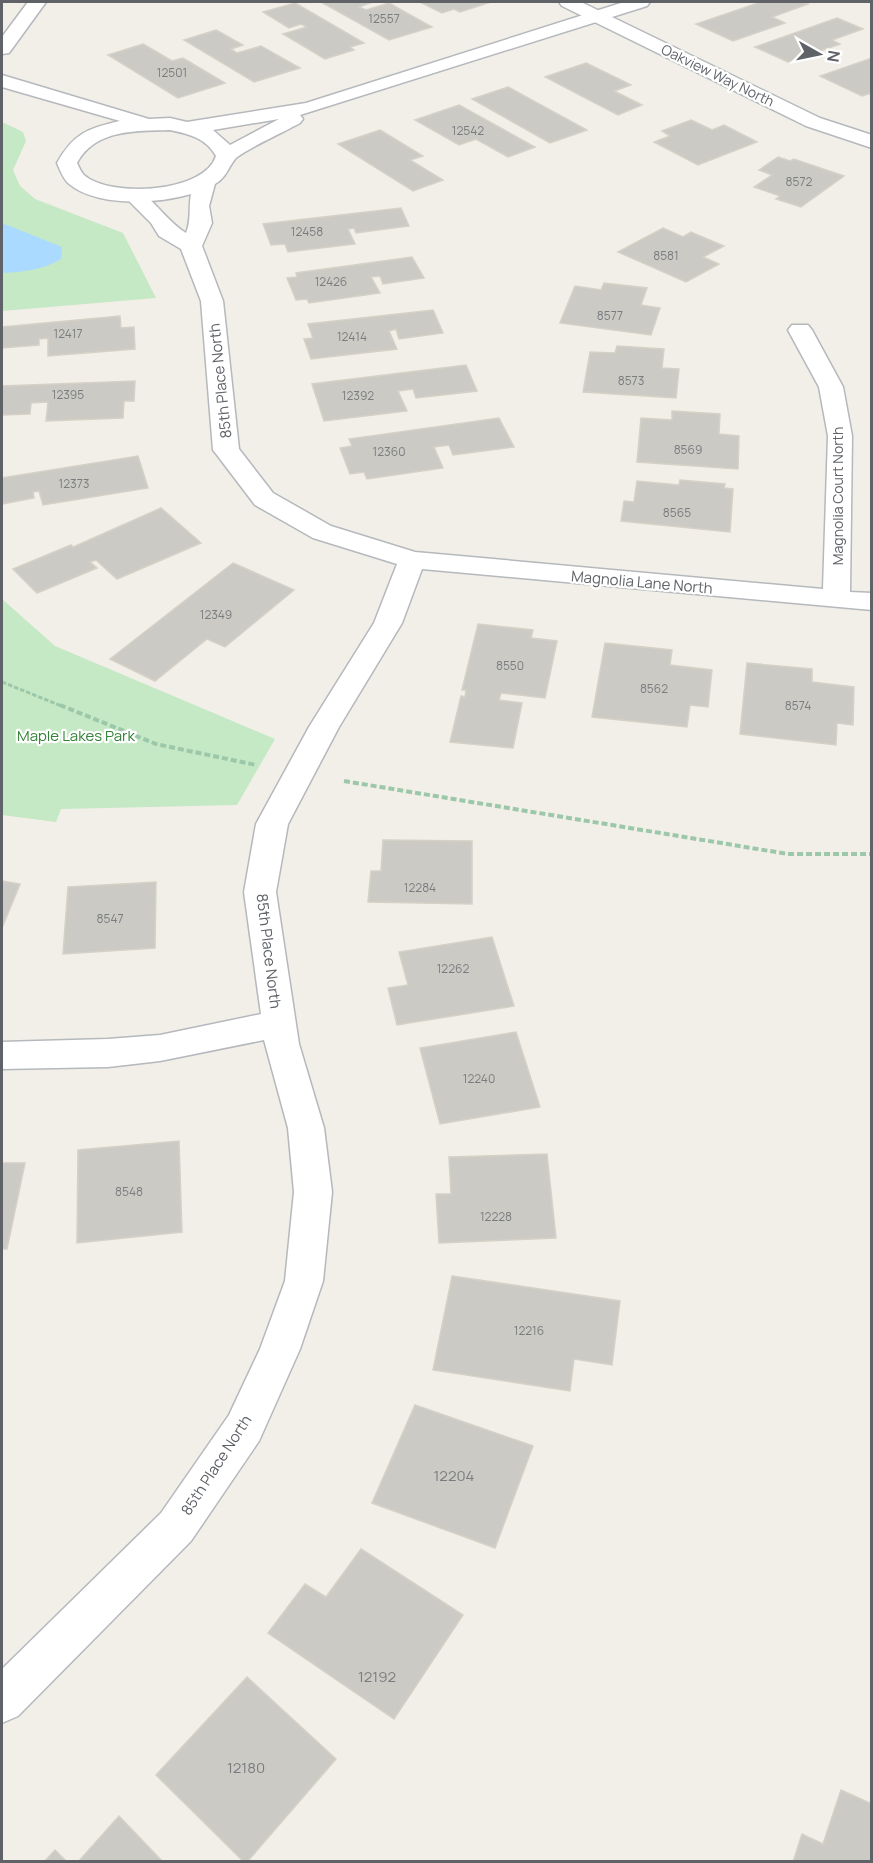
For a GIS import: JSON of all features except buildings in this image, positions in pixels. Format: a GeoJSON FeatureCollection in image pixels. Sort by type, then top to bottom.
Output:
{"type":"FeatureCollection","features":[{"type":"Feature","properties":{"kind":"street"},"geometry":{"type":"LineString","coordinates":[[2,49],[37,2]]}},
{"type":"Feature","properties":{"kind":"street","name":"Oakview Way North"},"geometry":{"type":"LineString","coordinates":[[568,2],[813,122],[872,142]]}},
{"type":"Feature","properties":{"kind":"street"},"geometry":{"type":"LineString","coordinates":[[186,128],[309,108],[641,2]]}},
{"type":"Feature","properties":{"kind":"street"},"geometry":{"type":"LineString","coordinates":[[2,81],[52,98],[153,124],[199,130],[219,141],[226,156]]}},
{"type":"Feature","properties":{"kind":"street"},"geometry":{"type":"LineString","coordinates":[[52,98],[76,146]]}},
{"type":"Feature","properties":{"kind":"street"},"geometry":{"type":"LineString","coordinates":[[153,124],[134,125],[100,133],[76,146],[67,163],[75,179],[100,191],[135,196],[174,192],[206,180],[221,169],[226,156],[309,108]]}},
{"type":"Feature","properties":{"kind":"street"},"geometry":{"type":"LineString","coordinates":[[135,196],[160,219],[167,231],[191,246],[201,224],[198,206],[206,180]]}},
{"type":"Feature","properties":{"kind":"street","name":"85th Place North"},"geometry":{"type":"LineString","coordinates":[[2,1700],[176,1527],[244,1428],[280,1348],[304,1281],[313,1192],[306,1128],[279,1024],[260,892],[272,824],[388,622],[412,560],[322,532],[264,499],[226,450],[212,301],[191,246]]}},
{"type":"Feature","properties":{"kind":"street","name":"Magnolia Court North"},"geometry":{"type":"LineString","coordinates":[[800,330],[831,387],[840,436],[836,599]]}},
{"type":"Feature","properties":{"kind":"street","name":"Magnolia Lane North"},"geometry":{"type":"LineString","coordinates":[[412,560],[872,602]]}},
{"type":"Feature","properties":{"kind":"street"},"geometry":{"type":"LineString","coordinates":[[2,1055],[108,1053],[150,1049],[279,1024]]}},
{"type":"Feature","properties":{"kind":"path"},"geometry":{"type":"LineString","coordinates":[[2,682],[156,744],[300,773],[788,854],[872,854]]}},
{"type":"Feature","properties":{"kind":"green space"},"geometry":{"type":"Polygon","coordinates":[[[2,122],[23,132],[26,141],[13,170],[20,186],[35,199],[123,233],[156,298],[2,311],[2,122]]]}},
{"type":"Feature","properties":{"kind":"green space","name":"Maple Lakes Park"},"geometry":{"type":"Polygon","coordinates":[[[2,599],[55,646],[275,739],[237,805],[61,809],[56,822],[2,815],[2,599]]]}},
{"type":"Feature","properties":{"kind":"water"},"geometry":{"type":"Polygon","coordinates":[[[2,223],[62,247],[61,259],[40,268],[2,273],[2,223]]]}}]}
